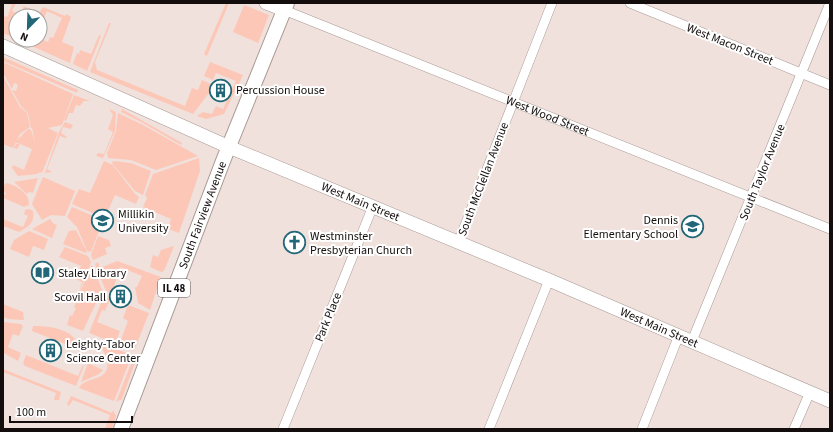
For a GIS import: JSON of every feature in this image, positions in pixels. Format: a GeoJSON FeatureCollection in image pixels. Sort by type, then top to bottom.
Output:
{"type":"FeatureCollection","features":[{"type":"Feature","properties":{"kind":"main road","name":"South Fairview Avenue"},"geometry":{"type":"LineString","coordinates":[[121,429],[228,146],[285,6]]}},
{"type":"Feature","properties":{"kind":"street","name":"West Wood Street"},"geometry":{"type":"LineString","coordinates":[[266,3],[285,6],[513,102],[830,229]]}},
{"type":"Feature","properties":{"kind":"street","name":"South McClellan Avenue"},"geometry":{"type":"LineString","coordinates":[[458,243],[552,3]]}},
{"type":"Feature","properties":{"kind":"street","name":"West Macon Street"},"geometry":{"type":"LineString","coordinates":[[630,3],[830,85]]}},
{"type":"Feature","properties":{"kind":"street","name":"South Taylor Avenue"},"geometry":{"type":"LineString","coordinates":[[692,341],[830,3]]}},
{"type":"Feature","properties":{"kind":"street","name":"West Main Street"},"geometry":{"type":"LineString","coordinates":[[3,46],[228,146],[679,335],[830,401]]}},
{"type":"Feature","properties":{"kind":"street","name":"Park Place"},"geometry":{"type":"LineString","coordinates":[[283,429],[373,206]]}},
{"type":"Feature","properties":{"kind":"street"},"geometry":{"type":"LineString","coordinates":[[489,429],[549,280]]}},
{"type":"Feature","properties":{"kind":"street"},"geometry":{"type":"LineString","coordinates":[[642,429],[679,335]]}},
{"type":"Feature","properties":{"kind":"street"},"geometry":{"type":"LineString","coordinates":[[794,429],[810,392]]}},
{"type":"Feature","properties":{"kind":"shaded area"},"geometry":{"type":"Polygon","coordinates":[[[8,3],[16,3],[14,8],[11,8],[12,5],[8,3]]]}},
{"type":"Feature","properties":{"kind":"shaded area"},"geometry":{"type":"Polygon","coordinates":[[[226,3],[229,3],[207,56],[204,54],[226,3]]]}},
{"type":"Feature","properties":{"kind":"shaded area"},"geometry":{"type":"Polygon","coordinates":[[[244,5],[269,15],[258,43],[233,32],[244,5]]]}},
{"type":"Feature","properties":{"kind":"shaded area"},"geometry":{"type":"Polygon","coordinates":[[[48,9],[65,16],[66,14],[71,17],[62,42],[74,47],[70,63],[36,48],[48,48],[50,37],[53,38],[62,18],[48,11],[48,9]]]}},
{"type":"Feature","properties":{"kind":"shaded area"},"geometry":{"type":"Polygon","coordinates":[[[8,15],[8,35],[3,33],[3,16],[7,17],[8,15]]]}},
{"type":"Feature","properties":{"kind":"shaded area"},"geometry":{"type":"Polygon","coordinates":[[[109,23],[111,23],[95,62],[97,70],[185,106],[192,88],[198,90],[202,80],[211,84],[209,93],[193,114],[90,72],[109,23]]]}},
{"type":"Feature","properties":{"kind":"shaded area"},"geometry":{"type":"Polygon","coordinates":[[[99,35],[101,36],[87,71],[73,64],[77,53],[79,54],[80,50],[91,54],[99,35]]]}},
{"type":"Feature","properties":{"kind":"shaded area"},"geometry":{"type":"Polygon","coordinates":[[[3,57],[78,90],[77,93],[3,61],[3,57]]]}},
{"type":"Feature","properties":{"kind":"shaded area"},"geometry":{"type":"Polygon","coordinates":[[[3,62],[73,94],[62,125],[48,128],[31,128],[28,113],[21,106],[12,90],[16,91],[18,85],[14,83],[12,89],[3,73],[3,62]]]}},
{"type":"Feature","properties":{"kind":"shaded area"},"geometry":{"type":"Polygon","coordinates":[[[210,62],[243,75],[224,114],[206,119],[197,116],[203,112],[212,114],[216,106],[223,109],[236,81],[216,73],[213,80],[204,76],[210,62]]]}},
{"type":"Feature","properties":{"kind":"shaded area"},"geometry":{"type":"Polygon","coordinates":[[[3,76],[20,107],[27,113],[30,127],[20,134],[13,148],[3,144],[3,76]]]}},
{"type":"Feature","properties":{"kind":"shaded area"},"geometry":{"type":"Polygon","coordinates":[[[74,95],[90,101],[84,101],[80,106],[76,105],[73,113],[69,113],[66,121],[64,120],[74,95]]]}},
{"type":"Feature","properties":{"kind":"shaded area"},"geometry":{"type":"Polygon","coordinates":[[[109,109],[116,112],[115,131],[103,158],[96,156],[98,153],[104,154],[113,132],[108,129],[113,115],[109,109]]]}},
{"type":"Feature","properties":{"kind":"shaded area"},"geometry":{"type":"Polygon","coordinates":[[[122,109],[182,143],[181,145],[121,112],[122,109]]]}},
{"type":"Feature","properties":{"kind":"shaded area"},"geometry":{"type":"Polygon","coordinates":[[[118,113],[143,125],[198,156],[156,170],[131,160],[108,158],[107,153],[116,131],[118,113]]]}},
{"type":"Feature","properties":{"kind":"shaded area"},"geometry":{"type":"Polygon","coordinates":[[[65,122],[73,125],[71,129],[63,127],[61,133],[67,137],[65,138],[60,136],[47,169],[52,172],[45,173],[59,132],[65,122]]]}},
{"type":"Feature","properties":{"kind":"shaded area"},"geometry":{"type":"Polygon","coordinates":[[[32,128],[48,128],[58,133],[42,173],[18,176],[12,168],[13,165],[24,170],[32,149],[20,144],[17,149],[14,148],[16,144],[21,143],[16,143],[16,141],[28,129],[31,130],[35,143],[32,128]]]}},
{"type":"Feature","properties":{"kind":"shaded area"},"geometry":{"type":"Polygon","coordinates":[[[199,158],[200,171],[179,233],[168,229],[171,219],[143,207],[147,198],[145,195],[153,174],[199,158]]]}},
{"type":"Feature","properties":{"kind":"shaded area"},"geometry":{"type":"Polygon","coordinates":[[[104,161],[113,165],[135,194],[139,197],[136,204],[115,195],[107,213],[99,210],[97,215],[72,204],[79,189],[90,193],[104,161]]]}},
{"type":"Feature","properties":{"kind":"shaded area"},"geometry":{"type":"Polygon","coordinates":[[[113,161],[131,163],[151,171],[143,195],[135,191],[112,163],[113,161]]]}},
{"type":"Feature","properties":{"kind":"shaded area"},"geometry":{"type":"Polygon","coordinates":[[[43,177],[75,191],[65,216],[51,215],[42,220],[32,204],[43,177]]]}},
{"type":"Feature","properties":{"kind":"shaded area"},"geometry":{"type":"Polygon","coordinates":[[[38,178],[33,193],[29,192],[27,194],[14,182],[38,178]]]}},
{"type":"Feature","properties":{"kind":"shaded area"},"geometry":{"type":"Polygon","coordinates":[[[6,183],[22,190],[29,201],[29,205],[24,207],[4,198],[3,194],[5,195],[6,193],[3,191],[3,187],[6,183]]]}},
{"type":"Feature","properties":{"kind":"shaded area"},"geometry":{"type":"Polygon","coordinates":[[[72,207],[103,220],[91,252],[87,251],[77,227],[67,217],[72,207]]]}},
{"type":"Feature","properties":{"kind":"shaded area"},"geometry":{"type":"Polygon","coordinates":[[[29,209],[33,211],[32,222],[19,232],[3,226],[3,219],[23,227],[28,216],[24,214],[25,210],[29,209]]]}},
{"type":"Feature","properties":{"kind":"shaded area"},"geometry":{"type":"Polygon","coordinates":[[[50,219],[57,225],[52,238],[32,229],[50,219]]]}},
{"type":"Feature","properties":{"kind":"shaded area"},"geometry":{"type":"Polygon","coordinates":[[[76,230],[87,252],[86,253],[63,244],[69,231],[76,230]]]}},
{"type":"Feature","properties":{"kind":"shaded area"},"geometry":{"type":"Polygon","coordinates":[[[29,231],[48,239],[44,250],[33,246],[29,257],[10,249],[14,240],[29,231]]]}},
{"type":"Feature","properties":{"kind":"shaded area"},"geometry":{"type":"Polygon","coordinates":[[[98,236],[109,240],[111,246],[105,248],[107,254],[93,260],[91,255],[98,236]]]}},
{"type":"Feature","properties":{"kind":"shaded area"},"geometry":{"type":"Polygon","coordinates":[[[174,246],[164,271],[161,272],[150,267],[153,255],[158,257],[161,250],[174,246]]]}},
{"type":"Feature","properties":{"kind":"shaded area"},"geometry":{"type":"Polygon","coordinates":[[[65,247],[88,256],[91,262],[78,296],[82,282],[76,279],[81,266],[59,257],[65,247]]]}},
{"type":"Feature","properties":{"kind":"shaded area"},"geometry":{"type":"Polygon","coordinates":[[[117,261],[161,277],[150,310],[138,303],[135,287],[137,287],[142,276],[120,267],[112,293],[106,291],[95,264],[98,262],[100,268],[117,261]]]}},
{"type":"Feature","properties":{"kind":"shaded area"},"geometry":{"type":"Polygon","coordinates":[[[91,266],[93,266],[102,290],[83,331],[67,325],[70,315],[72,316],[76,308],[74,307],[91,266]]]}},
{"type":"Feature","properties":{"kind":"shaded area"},"geometry":{"type":"Polygon","coordinates":[[[105,297],[110,299],[105,311],[102,310],[97,322],[120,331],[117,339],[112,342],[89,333],[103,298],[105,297]]]}},
{"type":"Feature","properties":{"kind":"shaded area"},"geometry":{"type":"Polygon","coordinates":[[[3,304],[23,312],[24,320],[8,319],[3,317],[3,304]]]}},
{"type":"Feature","properties":{"kind":"shaded area"},"geometry":{"type":"Polygon","coordinates":[[[128,305],[149,313],[134,351],[122,347],[120,342],[128,321],[123,318],[128,305]]]}},
{"type":"Feature","properties":{"kind":"shaded area"},"geometry":{"type":"Polygon","coordinates":[[[3,322],[21,324],[23,326],[19,336],[13,334],[8,347],[21,353],[18,361],[4,353],[3,322]]]}},
{"type":"Feature","properties":{"kind":"shaded area"},"geometry":{"type":"Polygon","coordinates":[[[33,326],[54,328],[67,332],[73,337],[78,349],[32,331],[33,326]]]}},
{"type":"Feature","properties":{"kind":"shaded area"},"geometry":{"type":"Polygon","coordinates":[[[96,341],[132,355],[114,401],[79,388],[87,381],[98,378],[106,372],[108,367],[105,354],[95,344],[96,341]]]}},
{"type":"Feature","properties":{"kind":"shaded area"},"geometry":{"type":"Polygon","coordinates":[[[26,355],[78,376],[83,365],[84,366],[76,386],[25,366],[23,363],[26,355]]]}},
{"type":"Feature","properties":{"kind":"shaded area"},"geometry":{"type":"Polygon","coordinates":[[[134,356],[137,357],[122,399],[116,402],[134,356]]]}},
{"type":"Feature","properties":{"kind":"shaded area"},"geometry":{"type":"Polygon","coordinates":[[[88,363],[103,370],[99,374],[81,382],[88,363]]]}},
{"type":"Feature","properties":{"kind":"shaded area"},"geometry":{"type":"Polygon","coordinates":[[[3,369],[61,392],[59,400],[54,400],[56,393],[3,372],[3,369]]]}},
{"type":"Feature","properties":{"kind":"shaded area"},"geometry":{"type":"Polygon","coordinates":[[[71,396],[112,413],[113,410],[116,416],[112,429],[105,429],[110,415],[73,400],[69,406],[67,404],[71,396]]]}},
{"type":"Feature","properties":{"kind":"place","name":"Percussion House"},"geometry":{"type":"Point","coordinates":[221,90]}},
{"type":"Feature","properties":{"kind":"place","name":"Millikin University"},"geometry":{"type":"Point","coordinates":[102,221]}},
{"type":"Feature","properties":{"kind":"place","name":"Dennis Elementary School"},"geometry":{"type":"Point","coordinates":[693,227]}},
{"type":"Feature","properties":{"kind":"place","name":"Westminster Presbyterian Church"},"geometry":{"type":"Point","coordinates":[295,243]}},
{"type":"Feature","properties":{"kind":"place","name":"Staley Library"},"geometry":{"type":"Point","coordinates":[43,273]}},
{"type":"Feature","properties":{"kind":"place","name":"Scovil Hall"},"geometry":{"type":"Point","coordinates":[121,297]}},
{"type":"Feature","properties":{"kind":"place","name":"Leighty-Tabor Science Center"},"geometry":{"type":"Point","coordinates":[51,351]}}]}
